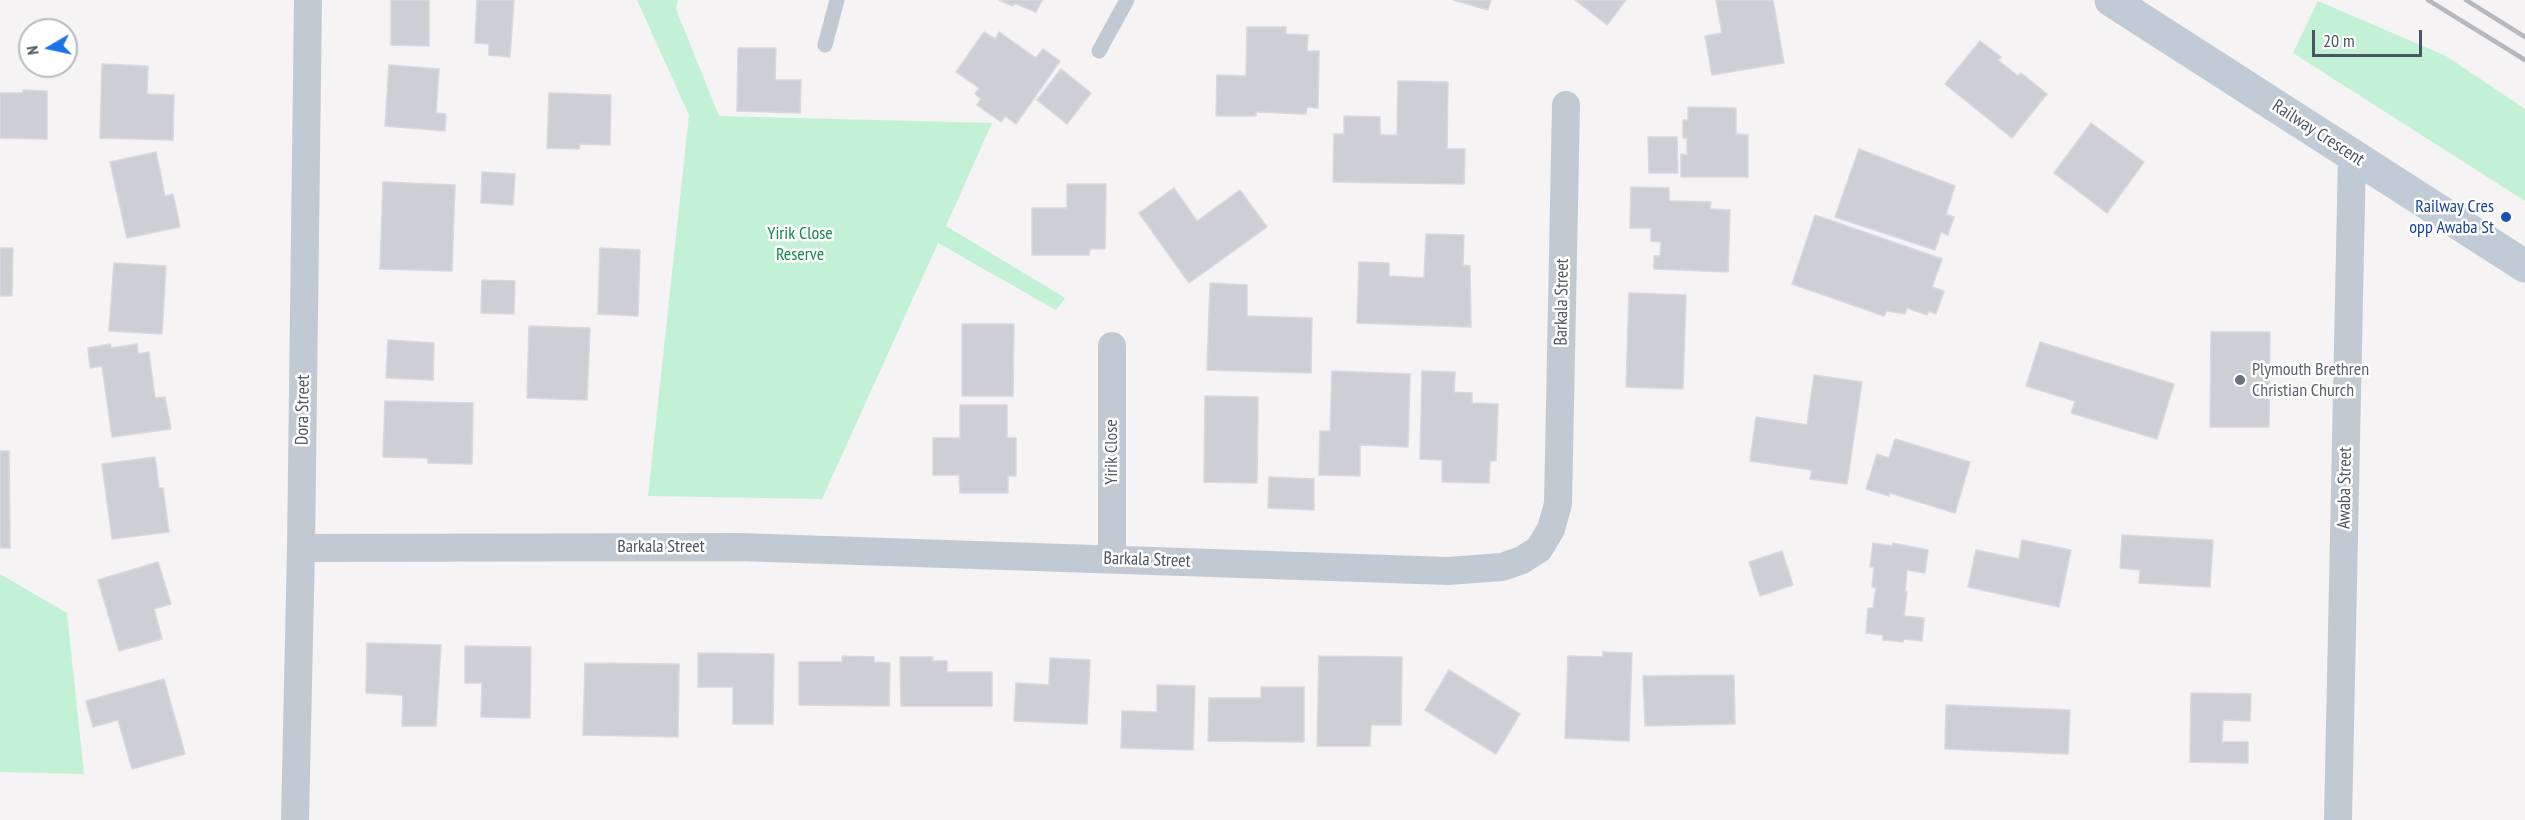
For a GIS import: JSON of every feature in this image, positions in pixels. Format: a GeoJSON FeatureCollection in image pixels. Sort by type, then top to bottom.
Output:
{"type":"FeatureCollection","features":[{"type":"Feature","properties":{"kind":"main road","name":"Railway Crescent"},"geometry":{"type":"LineString","coordinates":[[2111,0],[2525,266]]}},
{"type":"Feature","properties":{"kind":"street","name":"Dora Street"},"geometry":{"type":"LineString","coordinates":[[295,820],[308,0]]}},
{"type":"Feature","properties":{"kind":"street","name":"Barkala Street"},"geometry":{"type":"LineString","coordinates":[[301,548],[740,547],[1448,571],[1503,567],[1522,560],[1539,549],[1551,529],[1558,504],[1566,105]]}},
{"type":"Feature","properties":{"kind":"street","name":"Awaba Street"},"geometry":{"type":"LineString","coordinates":[[2337,820],[2352,156]]}},
{"type":"Feature","properties":{"kind":"street","name":"Yirik Close"},"geometry":{"type":"LineString","coordinates":[[1112,346],[1112,559]]}},
{"type":"Feature","properties":{"kind":"lane"},"geometry":{"type":"LineString","coordinates":[[825,45],[837,0]]}},
{"type":"Feature","properties":{"kind":"lane"},"geometry":{"type":"LineString","coordinates":[[1099,51],[1127,0]]}},
{"type":"Feature","properties":{"kind":"green space","name":"Yirik Close Reserve"},"geometry":{"type":"Polygon","coordinates":[[[637,0],[678,0],[676,9],[719,116],[992,123],[946,226],[1065,298],[1056,310],[938,243],[822,499],[648,496],[689,115],[637,0]]]}},
{"type":"Feature","properties":{"kind":"green space"},"geometry":{"type":"Polygon","coordinates":[[[2318,1],[2446,56],[2525,109],[2525,201],[2293,53],[2318,1]]]}},
{"type":"Feature","properties":{"kind":"green space"},"geometry":{"type":"Polygon","coordinates":[[[0,574],[67,613],[84,774],[0,772],[0,574]]]}},
{"type":"Feature","properties":{"kind":"building"},"geometry":{"type":"Polygon","coordinates":[[[391,0],[429,0],[429,46],[391,45],[391,0]]]}},
{"type":"Feature","properties":{"kind":"building"},"geometry":{"type":"Polygon","coordinates":[[[477,0],[514,0],[510,57],[489,55],[489,44],[475,43],[477,0]]]}},
{"type":"Feature","properties":{"kind":"building"},"geometry":{"type":"Polygon","coordinates":[[[999,0],[1042,0],[1036,12],[999,0]]]}},
{"type":"Feature","properties":{"kind":"building"},"geometry":{"type":"Polygon","coordinates":[[[1453,0],[1491,0],[1488,10],[1453,0]]]}},
{"type":"Feature","properties":{"kind":"building"},"geometry":{"type":"Polygon","coordinates":[[[1575,0],[1626,0],[1607,25],[1575,0]]]}},
{"type":"Feature","properties":{"kind":"building"},"geometry":{"type":"Polygon","coordinates":[[[1716,0],[1773,0],[1784,63],[1712,75],[1705,36],[1722,33],[1716,0]]]}},
{"type":"Feature","properties":{"kind":"building"},"geometry":{"type":"Polygon","coordinates":[[[1247,27],[1286,27],[1286,34],[1308,35],[1307,51],[1319,51],[1318,108],[1307,107],[1306,114],[1256,112],[1256,116],[1216,116],[1217,75],[1246,76],[1247,27]]]}},
{"type":"Feature","properties":{"kind":"building"},"geometry":{"type":"Polygon","coordinates":[[[984,32],[995,39],[999,32],[1036,58],[1043,49],[1060,61],[1016,124],[1005,116],[1001,122],[977,105],[981,99],[975,94],[979,88],[956,72],[984,32]]]}},
{"type":"Feature","properties":{"kind":"building"},"geometry":{"type":"Polygon","coordinates":[[[1980,41],[2001,57],[1998,60],[2018,76],[2021,73],[2047,94],[2012,138],[1945,84],[1980,41]]]}},
{"type":"Feature","properties":{"kind":"building"},"geometry":{"type":"Polygon","coordinates":[[[738,48],[776,48],[775,80],[801,80],[800,113],[737,111],[738,48]]]}},
{"type":"Feature","properties":{"kind":"building"},"geometry":{"type":"Polygon","coordinates":[[[102,64],[148,66],[147,94],[174,95],[173,140],[100,138],[102,64]]]}},
{"type":"Feature","properties":{"kind":"building"},"geometry":{"type":"Polygon","coordinates":[[[389,65],[439,69],[436,113],[446,114],[445,131],[385,126],[389,65]]]}},
{"type":"Feature","properties":{"kind":"building"},"geometry":{"type":"Polygon","coordinates":[[[1061,69],[1091,93],[1067,124],[1037,100],[1061,69]]]}},
{"type":"Feature","properties":{"kind":"building"},"geometry":{"type":"Polygon","coordinates":[[[1398,81],[1448,82],[1447,149],[1465,149],[1464,184],[1333,182],[1334,134],[1344,134],[1344,116],[1380,117],[1380,135],[1397,135],[1398,81]]]}},
{"type":"Feature","properties":{"kind":"building"},"geometry":{"type":"Polygon","coordinates":[[[23,90],[47,91],[47,139],[0,138],[0,93],[23,93],[23,90]]]}},
{"type":"Feature","properties":{"kind":"building"},"geometry":{"type":"Polygon","coordinates":[[[549,93],[611,95],[610,145],[580,144],[579,149],[547,148],[549,93]]]}},
{"type":"Feature","properties":{"kind":"building"},"geometry":{"type":"Polygon","coordinates":[[[1688,107],[1736,108],[1736,134],[1748,135],[1748,177],[1681,177],[1681,154],[1687,155],[1687,138],[1683,138],[1683,120],[1688,120],[1688,107]]]}},
{"type":"Feature","properties":{"kind":"building"},"geometry":{"type":"Polygon","coordinates":[[[2091,123],[2144,162],[2107,213],[2054,173],[2091,123]]]}},
{"type":"Feature","properties":{"kind":"building"},"geometry":{"type":"Polygon","coordinates":[[[1648,137],[1677,137],[1678,173],[1649,173],[1648,137]]]}},
{"type":"Feature","properties":{"kind":"building"},"geometry":{"type":"Polygon","coordinates":[[[1859,149],[1955,186],[1946,214],[1954,217],[1948,235],[1941,232],[1935,250],[1835,217],[1859,149]]]}},
{"type":"Feature","properties":{"kind":"building"},"geometry":{"type":"Polygon","coordinates":[[[156,152],[165,196],[173,194],[180,227],[127,238],[110,162],[156,152]]]}},
{"type":"Feature","properties":{"kind":"building"},"geometry":{"type":"Polygon","coordinates":[[[482,172],[515,174],[513,205],[481,203],[482,172]]]}},
{"type":"Feature","properties":{"kind":"building"},"geometry":{"type":"Polygon","coordinates":[[[383,182],[455,185],[452,271],[380,269],[383,182]]]}},
{"type":"Feature","properties":{"kind":"building"},"geometry":{"type":"Polygon","coordinates":[[[1067,184],[1106,184],[1105,249],[1090,249],[1089,255],[1032,255],[1032,208],[1067,208],[1067,184]]]}},
{"type":"Feature","properties":{"kind":"building"},"geometry":{"type":"Polygon","coordinates":[[[1631,187],[1669,188],[1669,201],[1711,202],[1710,209],[1730,210],[1728,272],[1654,269],[1654,256],[1660,256],[1661,242],[1651,241],[1651,228],[1630,228],[1631,187]]]}},
{"type":"Feature","properties":{"kind":"building"},"geometry":{"type":"Polygon","coordinates":[[[1174,188],[1197,221],[1240,190],[1267,227],[1189,283],[1139,213],[1174,188]]]}},
{"type":"Feature","properties":{"kind":"building"},"geometry":{"type":"Polygon","coordinates":[[[1815,215],[1942,259],[1932,287],[1944,291],[1936,314],[1929,311],[1927,315],[1907,308],[1905,314],[1887,311],[1884,316],[1792,284],[1815,215]]]}},
{"type":"Feature","properties":{"kind":"building"},"geometry":{"type":"Polygon","coordinates":[[[1426,234],[1464,235],[1463,265],[1470,266],[1471,327],[1357,323],[1359,262],[1389,263],[1389,276],[1424,278],[1426,234]]]}},
{"type":"Feature","properties":{"kind":"building"},"geometry":{"type":"Polygon","coordinates":[[[0,248],[13,248],[12,296],[0,296],[0,248]]]}},
{"type":"Feature","properties":{"kind":"building"},"geometry":{"type":"Polygon","coordinates":[[[600,248],[640,250],[638,316],[598,314],[600,248]]]}},
{"type":"Feature","properties":{"kind":"building"},"geometry":{"type":"Polygon","coordinates":[[[114,263],[166,266],[162,334],[109,331],[114,263]]]}},
{"type":"Feature","properties":{"kind":"building"},"geometry":{"type":"Polygon","coordinates":[[[482,280],[515,281],[514,314],[481,313],[482,280]]]}},
{"type":"Feature","properties":{"kind":"building"},"geometry":{"type":"Polygon","coordinates":[[[1210,283],[1247,285],[1247,316],[1312,318],[1311,373],[1207,370],[1210,283]]]}},
{"type":"Feature","properties":{"kind":"building"},"geometry":{"type":"Polygon","coordinates":[[[1629,293],[1686,295],[1683,389],[1626,387],[1629,293]]]}},
{"type":"Feature","properties":{"kind":"building"},"geometry":{"type":"Polygon","coordinates":[[[962,324],[1014,324],[1013,396],[962,396],[962,324]]]}},
{"type":"Feature","properties":{"kind":"building"},"geometry":{"type":"Polygon","coordinates":[[[529,326],[590,328],[587,400],[527,398],[529,326]]]}},
{"type":"Feature","properties":{"kind":"building","name":"Plymouth Brethren Christian Church"},"geometry":{"type":"Polygon","coordinates":[[[2211,332],[2270,332],[2269,427],[2210,427],[2211,332]]]}},
{"type":"Feature","properties":{"kind":"building"},"geometry":{"type":"Polygon","coordinates":[[[388,340],[434,343],[433,380],[386,378],[388,340]]]}},
{"type":"Feature","properties":{"kind":"building"},"geometry":{"type":"Polygon","coordinates":[[[2040,342],[2174,384],[2157,439],[2071,413],[2075,401],[2026,386],[2040,342]]]}},
{"type":"Feature","properties":{"kind":"building"},"geometry":{"type":"Polygon","coordinates":[[[110,344],[111,348],[137,344],[138,354],[149,352],[155,398],[165,397],[171,429],[112,437],[102,366],[90,368],[88,348],[110,344]]]}},
{"type":"Feature","properties":{"kind":"building"},"geometry":{"type":"Polygon","coordinates":[[[1332,371],[1410,374],[1408,447],[1360,445],[1360,476],[1319,475],[1320,431],[1330,431],[1332,371]]]}},
{"type":"Feature","properties":{"kind":"building"},"geometry":{"type":"Polygon","coordinates":[[[1422,371],[1455,372],[1454,392],[1472,393],[1472,403],[1498,404],[1496,461],[1490,461],[1489,483],[1442,482],[1442,460],[1420,459],[1422,371]]]}},
{"type":"Feature","properties":{"kind":"building"},"geometry":{"type":"Polygon","coordinates":[[[1814,375],[1862,382],[1847,484],[1810,479],[1812,470],[1750,461],[1756,417],[1807,425],[1814,375]]]}},
{"type":"Feature","properties":{"kind":"building"},"geometry":{"type":"Polygon","coordinates":[[[1205,396],[1258,397],[1257,483],[1204,482],[1205,396]]]}},
{"type":"Feature","properties":{"kind":"building"},"geometry":{"type":"Polygon","coordinates":[[[385,401],[473,403],[472,464],[428,463],[428,458],[383,457],[385,401]]]}},
{"type":"Feature","properties":{"kind":"building"},"geometry":{"type":"Polygon","coordinates":[[[960,405],[1007,405],[1007,438],[1016,438],[1016,476],[1008,476],[1008,493],[960,493],[959,475],[933,475],[933,438],[960,438],[960,405]]]}},
{"type":"Feature","properties":{"kind":"building"},"geometry":{"type":"Polygon","coordinates":[[[1895,439],[1970,462],[1955,513],[1890,493],[1889,496],[1866,489],[1877,454],[1889,458],[1895,439]]]}},
{"type":"Feature","properties":{"kind":"building"},"geometry":{"type":"Polygon","coordinates":[[[0,451],[9,451],[10,548],[0,548],[0,451]]]}},
{"type":"Feature","properties":{"kind":"building"},"geometry":{"type":"Polygon","coordinates":[[[155,457],[159,488],[163,488],[169,532],[112,539],[102,464],[155,457]]]}},
{"type":"Feature","properties":{"kind":"building"},"geometry":{"type":"Polygon","coordinates":[[[1269,477],[1314,479],[1314,510],[1268,508],[1269,477]]]}},
{"type":"Feature","properties":{"kind":"building"},"geometry":{"type":"Polygon","coordinates":[[[2122,535],[2213,540],[2210,587],[2139,583],[2140,570],[2120,568],[2122,535]]]}},
{"type":"Feature","properties":{"kind":"building"},"geometry":{"type":"Polygon","coordinates":[[[2022,540],[2071,550],[2059,607],[1968,587],[1976,550],[2019,559],[2022,540]]]}},
{"type":"Feature","properties":{"kind":"building"},"geometry":{"type":"Polygon","coordinates":[[[1873,543],[1892,546],[1893,543],[1928,550],[1925,573],[1907,570],[1905,592],[1907,592],[1904,616],[1924,618],[1922,641],[1883,640],[1883,635],[1866,633],[1868,608],[1873,608],[1876,588],[1872,587],[1874,567],[1870,567],[1873,543]]]}},
{"type":"Feature","properties":{"kind":"building"},"geometry":{"type":"Polygon","coordinates":[[[1782,551],[1793,585],[1760,596],[1749,562],[1782,551]]]}},
{"type":"Feature","properties":{"kind":"building"},"geometry":{"type":"Polygon","coordinates":[[[158,562],[171,604],[154,609],[162,639],[119,651],[98,580],[158,562]]]}},
{"type":"Feature","properties":{"kind":"building"},"geometry":{"type":"Polygon","coordinates":[[[367,643],[441,645],[436,726],[402,726],[403,695],[366,693],[367,643]]]}},
{"type":"Feature","properties":{"kind":"building"},"geometry":{"type":"Polygon","coordinates":[[[465,646],[531,647],[530,718],[481,717],[482,683],[465,683],[465,646]]]}},
{"type":"Feature","properties":{"kind":"building"},"geometry":{"type":"Polygon","coordinates":[[[1603,652],[1632,653],[1629,741],[1565,738],[1568,656],[1603,657],[1603,652]]]}},
{"type":"Feature","properties":{"kind":"building"},"geometry":{"type":"Polygon","coordinates":[[[698,653],[774,654],[773,724],[733,724],[733,687],[698,687],[698,653]]]}},
{"type":"Feature","properties":{"kind":"building"},"geometry":{"type":"Polygon","coordinates":[[[842,656],[874,657],[874,662],[890,663],[889,706],[799,705],[799,662],[842,662],[842,656]]]}},
{"type":"Feature","properties":{"kind":"building"},"geometry":{"type":"Polygon","coordinates":[[[1319,656],[1402,657],[1401,725],[1371,725],[1370,746],[1317,746],[1319,656]]]}},
{"type":"Feature","properties":{"kind":"building"},"geometry":{"type":"Polygon","coordinates":[[[900,657],[933,657],[932,661],[947,661],[947,672],[992,672],[992,706],[901,706],[900,657]]]}},
{"type":"Feature","properties":{"kind":"building"},"geometry":{"type":"Polygon","coordinates":[[[1050,658],[1090,660],[1087,724],[1014,721],[1016,683],[1049,685],[1050,658]]]}},
{"type":"Feature","properties":{"kind":"building"},"geometry":{"type":"Polygon","coordinates":[[[585,663],[679,664],[678,737],[583,735],[585,663]]]}},
{"type":"Feature","properties":{"kind":"building"},"geometry":{"type":"Polygon","coordinates":[[[1449,670],[1520,714],[1496,754],[1425,710],[1449,670]]]}},
{"type":"Feature","properties":{"kind":"building"},"geometry":{"type":"Polygon","coordinates":[[[1734,675],[1735,724],[1645,726],[1643,676],[1734,675]]]}},
{"type":"Feature","properties":{"kind":"building"},"geometry":{"type":"Polygon","coordinates":[[[164,679],[185,754],[132,769],[118,720],[93,727],[86,701],[164,679]]]}},
{"type":"Feature","properties":{"kind":"building"},"geometry":{"type":"Polygon","coordinates":[[[1157,685],[1195,686],[1193,750],[1121,748],[1122,711],[1157,712],[1157,685]]]}},
{"type":"Feature","properties":{"kind":"building"},"geometry":{"type":"Polygon","coordinates":[[[1261,687],[1304,687],[1304,742],[1208,741],[1209,698],[1261,698],[1261,687]]]}},
{"type":"Feature","properties":{"kind":"building"},"geometry":{"type":"Polygon","coordinates":[[[2191,693],[2251,694],[2250,721],[2223,720],[2222,742],[2248,742],[2248,763],[2190,762],[2191,693]]]}},
{"type":"Feature","properties":{"kind":"building"},"geometry":{"type":"Polygon","coordinates":[[[1946,705],[2070,710],[2068,754],[1945,749],[1946,705]]]}},
{"type":"Feature","properties":{"kind":"railway"},"geometry":{"type":"LineString","coordinates":[[2428,0],[2525,60]]}},
{"type":"Feature","properties":{"kind":"railway"},"geometry":{"type":"LineString","coordinates":[[2466,0],[2525,37]]}},
{"type":"Feature","properties":{"kind":"place","name":"Railway Cres opp Awaba St"},"geometry":{"type":"Point","coordinates":[2506,217]}},
{"type":"Feature","properties":{"kind":"place","name":"Plymouth Brethren Christian Church"},"geometry":{"type":"Point","coordinates":[2240,380]}}]}
